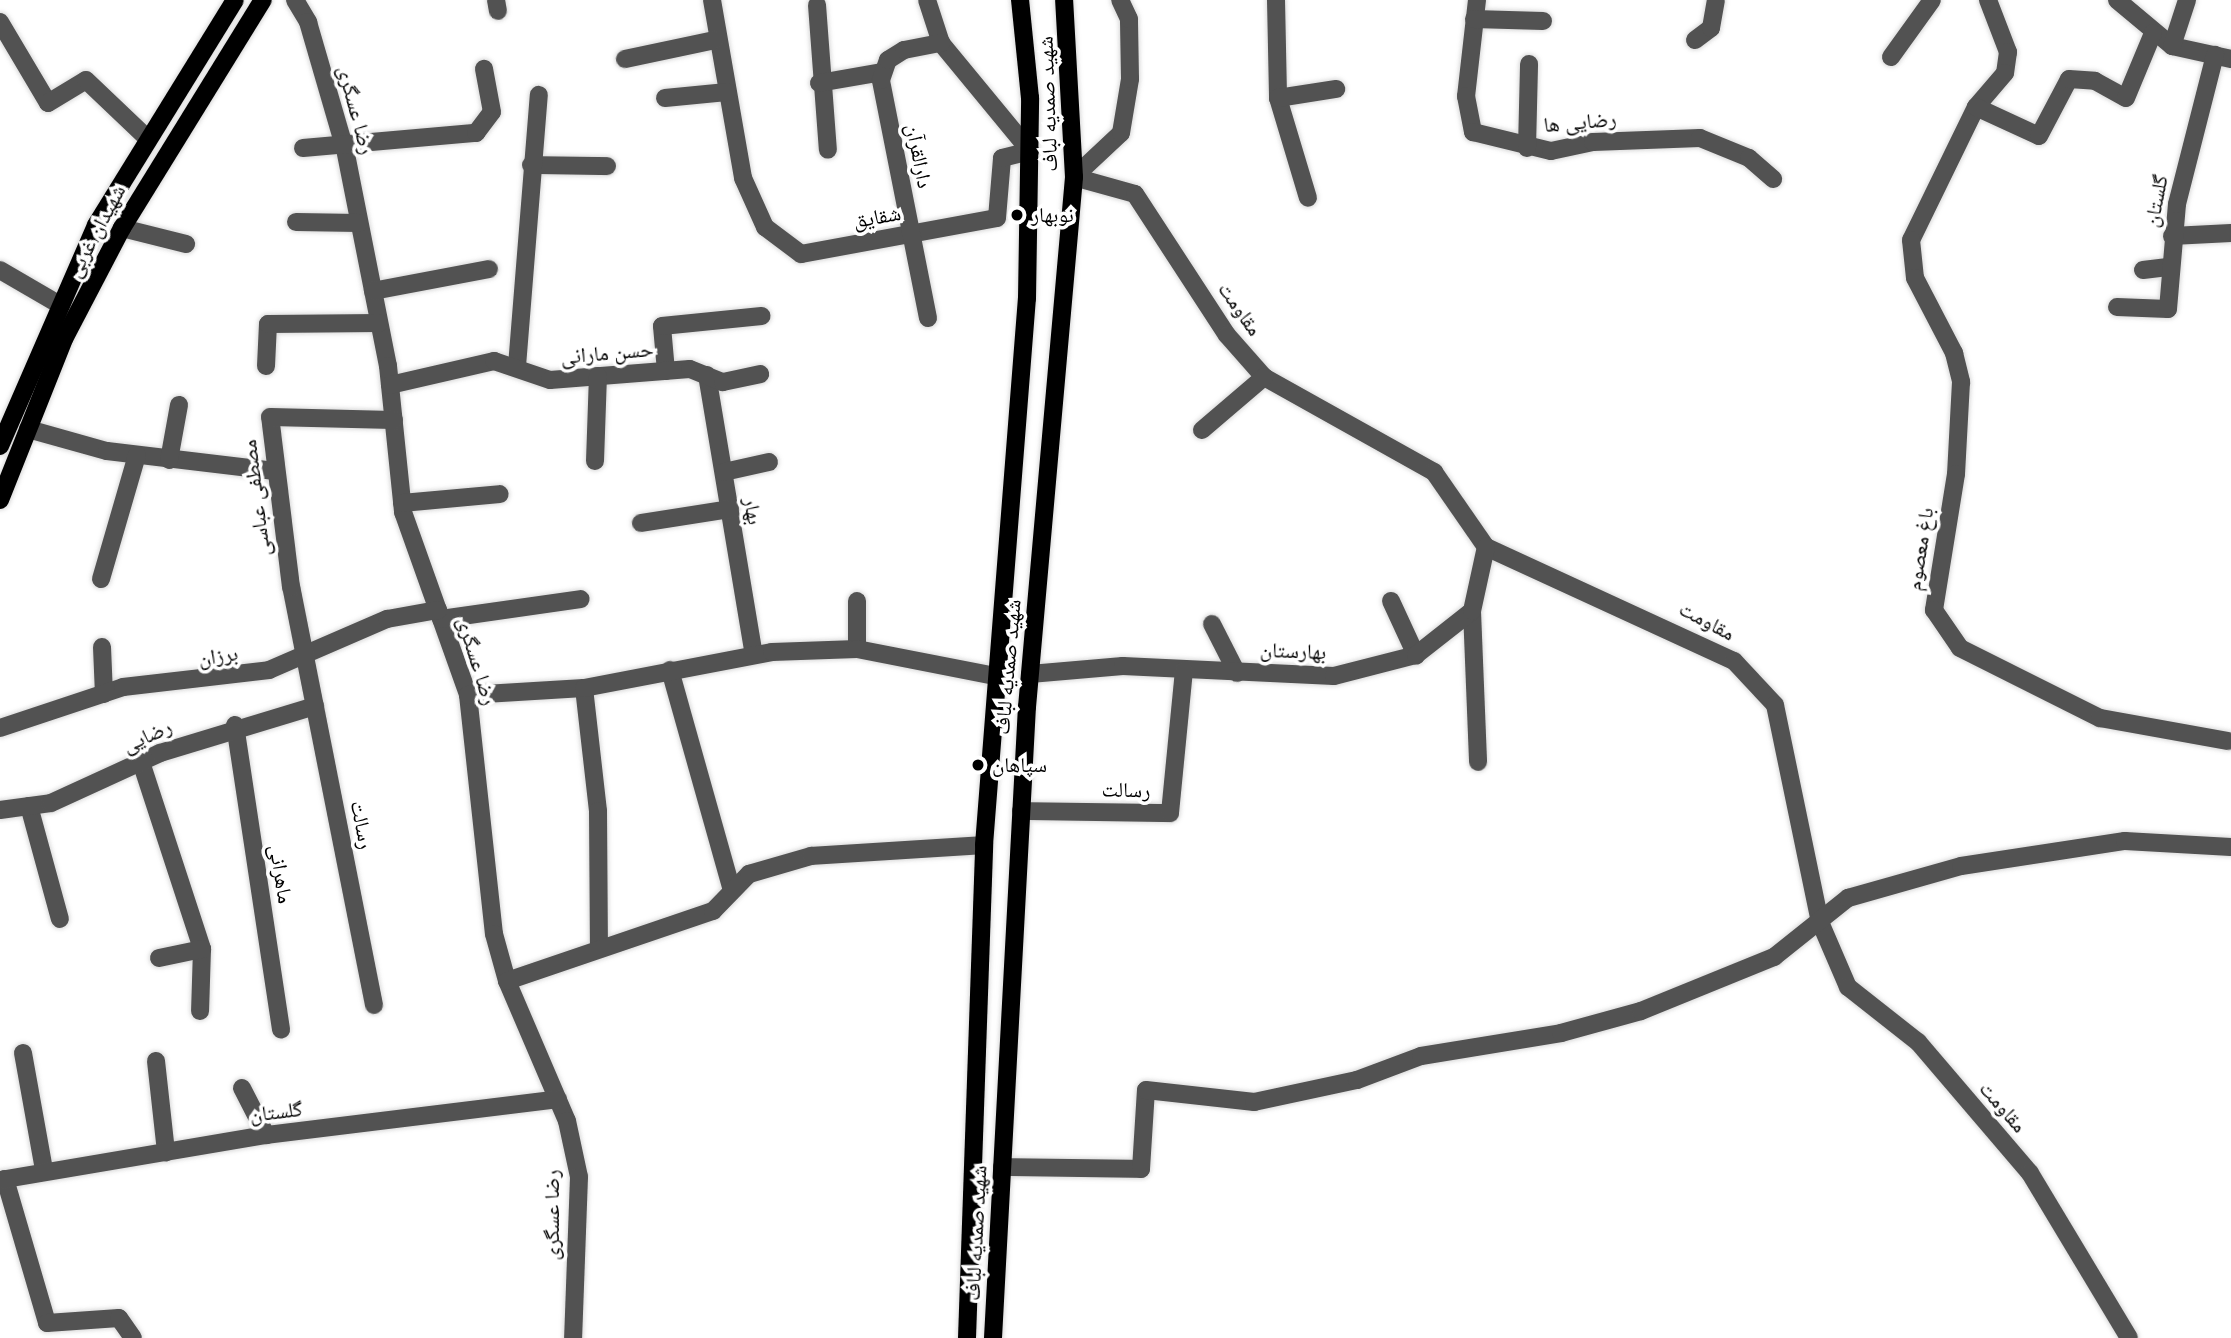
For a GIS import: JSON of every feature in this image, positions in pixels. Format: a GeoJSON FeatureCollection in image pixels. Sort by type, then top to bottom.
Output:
{"type":"FeatureCollection","features":[{"type":"Feature","properties":{"kind":"main road","name":"شهیدان غربی"},"geometry":{"type":"LineString","coordinates":[[0,446],[96,225],[235,0]]}},
{"type":"Feature","properties":{"kind":"main road","name":"شهیدان غربی"},"geometry":{"type":"LineString","coordinates":[[0,499],[65,337],[122,228],[263,0]]}},
{"type":"Feature","properties":{"kind":"main road","name":"شهید صمدیه لباف"},"geometry":{"type":"LineString","coordinates":[[967,1338],[984,845],[994,676],[1027,298],[1030,151],[1020,0]]}},
{"type":"Feature","properties":{"kind":"main road","name":"شهید صمدیه لباف"},"geometry":{"type":"LineString","coordinates":[[993,1338],[1030,674],[1074,177],[1064,0]]}},
{"type":"Feature","properties":{"kind":"main road"},"geometry":{"type":"LineString","coordinates":[[173,98],[192,113]]}},
{"type":"Feature","properties":{"kind":"street","name":"رضا عسگری"},"geometry":{"type":"LineString","coordinates":[[295,0],[308,22],[345,149],[390,385],[402,503],[468,695],[494,934],[507,981],[558,1099],[579,1177],[573,1338]]}},
{"type":"Feature","properties":{"kind":"street"},"geometry":{"type":"LineString","coordinates":[[666,98],[727,92],[715,40],[712,0]]}},
{"type":"Feature","properties":{"kind":"street"},"geometry":{"type":"LineString","coordinates":[[927,0],[941,43],[1030,151]]}},
{"type":"Feature","properties":{"kind":"street"},"geometry":{"type":"LineString","coordinates":[[1074,177],[1121,134],[1130,79],[1129,19],[1120,0]]}},
{"type":"Feature","properties":{"kind":"street"},"geometry":{"type":"LineString","coordinates":[[1276,0],[1278,98],[1308,198]]}},
{"type":"Feature","properties":{"kind":"street","name":"رضایی ها"},"geometry":{"type":"LineString","coordinates":[[1476,0],[1466,96],[1473,132],[1527,148],[1700,138],[1749,158],[1773,179]]}},
{"type":"Feature","properties":{"kind":"street"},"geometry":{"type":"LineString","coordinates":[[1695,40],[1711,28],[1716,0]]}},
{"type":"Feature","properties":{"kind":"street"},"geometry":{"type":"LineString","coordinates":[[1892,57],[1932,0]]}},
{"type":"Feature","properties":{"kind":"street","name":"باغ معصوم"},"geometry":{"type":"LineString","coordinates":[[1988,0],[2008,52],[2005,73],[1976,107],[1944,182],[1911,240],[1914,278],[1954,353],[1961,382],[1955,474],[1934,610],[1960,648],[2100,718],[2169,735],[2228,740]]}},
{"type":"Feature","properties":{"kind":"street"},"geometry":{"type":"LineString","coordinates":[[2117,0],[2153,33],[2172,46],[2223,57]]}},
{"type":"Feature","properties":{"kind":"street"},"geometry":{"type":"LineString","coordinates":[[2172,46],[2186,0]]}},
{"type":"Feature","properties":{"kind":"street"},"geometry":{"type":"LineString","coordinates":[[817,5],[819,83],[828,150]]}},
{"type":"Feature","properties":{"kind":"street"},"geometry":{"type":"LineString","coordinates":[[1474,19],[1543,21]]}},
{"type":"Feature","properties":{"kind":"street"},"geometry":{"type":"LineString","coordinates":[[0,22],[48,103],[86,79],[148,139]]}},
{"type":"Feature","properties":{"kind":"street"},"geometry":{"type":"LineString","coordinates":[[1976,107],[2039,136],[2069,79],[2095,81],[2126,98],[2153,33]]}},
{"type":"Feature","properties":{"kind":"street"},"geometry":{"type":"LineString","coordinates":[[625,59],[715,40]]}},
{"type":"Feature","properties":{"kind":"street"},"geometry":{"type":"LineString","coordinates":[[819,83],[883,72],[904,50],[941,43]]}},
{"type":"Feature","properties":{"kind":"street","name":"گلستان"},"geometry":{"type":"LineString","coordinates":[[2117,307],[2168,309],[2168,267],[2172,236],[2223,57]]}},
{"type":"Feature","properties":{"kind":"street"},"geometry":{"type":"LineString","coordinates":[[1527,148],[1528,64]]}},
{"type":"Feature","properties":{"kind":"street"},"geometry":{"type":"LineString","coordinates":[[303,148],[345,149],[476,133],[492,111],[484,69]]}},
{"type":"Feature","properties":{"kind":"street","name":"دارالقرآن"},"geometry":{"type":"LineString","coordinates":[[883,72],[928,318]]}},
{"type":"Feature","properties":{"kind":"street"},"geometry":{"type":"LineString","coordinates":[[1278,98],[1336,89]]}},
{"type":"Feature","properties":{"kind":"street","name":"شقایق"},"geometry":{"type":"LineString","coordinates":[[727,92],[743,178],[765,227],[801,254],[997,218],[1002,158],[1030,151]]}},
{"type":"Feature","properties":{"kind":"street"},"geometry":{"type":"LineString","coordinates":[[517,366],[531,165],[539,95]]}},
{"type":"Feature","properties":{"kind":"street"},"geometry":{"type":"LineString","coordinates":[[531,165],[607,166]]}},
{"type":"Feature","properties":{"kind":"street","name":"مقاومت"},"geometry":{"type":"LineString","coordinates":[[1074,177],[1135,194],[1227,335],[1264,377],[1434,472],[1486,547],[1734,661],[1775,705],[1820,922],[1848,988],[1918,1042],[2030,1173],[2077,1261],[2129,1338]]}},
{"type":"Feature","properties":{"kind":"street"},"geometry":{"type":"LineString","coordinates":[[296,222],[359,223]]}},
{"type":"Feature","properties":{"kind":"street"},"geometry":{"type":"LineString","coordinates":[[122,228],[186,244]]}},
{"type":"Feature","properties":{"kind":"street"},"geometry":{"type":"LineString","coordinates":[[2172,236],[2231,233]]}},
{"type":"Feature","properties":{"kind":"street"},"geometry":{"type":"LineString","coordinates":[[2143,270],[2168,267]]}},
{"type":"Feature","properties":{"kind":"street"},"geometry":{"type":"LineString","coordinates":[[0,270],[60,305]]}},
{"type":"Feature","properties":{"kind":"street"},"geometry":{"type":"LineString","coordinates":[[373,291],[489,270]]}},
{"type":"Feature","properties":{"kind":"street"},"geometry":{"type":"LineString","coordinates":[[666,370],[662,326],[762,316]]}},
{"type":"Feature","properties":{"kind":"street"},"geometry":{"type":"LineString","coordinates":[[266,366],[268,324],[380,323]]}},
{"type":"Feature","properties":{"kind":"street","name":"حسن مارانی"},"geometry":{"type":"LineString","coordinates":[[390,385],[469,363],[517,366],[550,380],[666,370],[707,375],[723,382],[760,374]]}},
{"type":"Feature","properties":{"kind":"street","name":"بهار"},"geometry":{"type":"LineString","coordinates":[[707,375],[754,655]]}},
{"type":"Feature","properties":{"kind":"street"},"geometry":{"type":"LineString","coordinates":[[595,461],[598,376]]}},
{"type":"Feature","properties":{"kind":"street"},"geometry":{"type":"LineString","coordinates":[[1202,430],[1264,377]]}},
{"type":"Feature","properties":{"kind":"street"},"geometry":{"type":"LineString","coordinates":[[169,460],[179,405]]}},
{"type":"Feature","properties":{"kind":"street","name":"مصطفی عباسی"},"geometry":{"type":"LineString","coordinates":[[308,653],[291,587],[270,417],[394,420]]}},
{"type":"Feature","properties":{"kind":"street"},"geometry":{"type":"LineString","coordinates":[[28,429],[137,455],[275,471]]}},
{"type":"Feature","properties":{"kind":"street"},"geometry":{"type":"LineString","coordinates":[[101,579],[137,455]]}},
{"type":"Feature","properties":{"kind":"street"},"geometry":{"type":"LineString","coordinates":[[724,472],[769,462]]}},
{"type":"Feature","properties":{"kind":"street"},"geometry":{"type":"LineString","coordinates":[[402,503],[500,494]]}},
{"type":"Feature","properties":{"kind":"street"},"geometry":{"type":"LineString","coordinates":[[641,523],[730,509]]}},
{"type":"Feature","properties":{"kind":"street"},"geometry":{"type":"LineString","coordinates":[[1478,762],[1472,611],[1486,547]]}},
{"type":"Feature","properties":{"kind":"street","name":"برزان"},"geometry":{"type":"LineString","coordinates":[[0,727],[104,694],[269,670],[387,619],[581,599]]}},
{"type":"Feature","properties":{"kind":"street"},"geometry":{"type":"LineString","coordinates":[[857,601],[857,649]]}},
{"type":"Feature","properties":{"kind":"street"},"geometry":{"type":"LineString","coordinates":[[1391,601],[1416,655]]}},
{"type":"Feature","properties":{"kind":"street","name":"بهارستان"},"geometry":{"type":"LineString","coordinates":[[1030,674],[1123,666],[1184,671],[1334,676],[1416,655],[1472,611]]}},
{"type":"Feature","properties":{"kind":"street"},"geometry":{"type":"LineString","coordinates":[[1212,624],[1237,673]]}},
{"type":"Feature","properties":{"kind":"street"},"geometry":{"type":"LineString","coordinates":[[102,647],[104,694]]}},
{"type":"Feature","properties":{"kind":"street"},"geometry":{"type":"LineString","coordinates":[[468,695],[584,688],[754,655],[857,649],[994,676]]}},
{"type":"Feature","properties":{"kind":"street","name":"رسالت"},"geometry":{"type":"LineString","coordinates":[[308,653],[315,705],[374,1005]]}},
{"type":"Feature","properties":{"kind":"street"},"geometry":{"type":"LineString","coordinates":[[670,670],[732,890]]}},
{"type":"Feature","properties":{"kind":"street","name":"رسالت"},"geometry":{"type":"LineString","coordinates":[[1021,811],[1170,813],[1184,671]]}},
{"type":"Feature","properties":{"kind":"street"},"geometry":{"type":"LineString","coordinates":[[584,688],[598,811],[600,947]]}},
{"type":"Feature","properties":{"kind":"street","name":"رضایی"},"geometry":{"type":"LineString","coordinates":[[0,810],[29,806],[94,788],[141,762],[235,725],[315,705]]}},
{"type":"Feature","properties":{"kind":"street","name":"ماهرانی"},"geometry":{"type":"LineString","coordinates":[[235,725],[281,1030]]}},
{"type":"Feature","properties":{"kind":"street"},"geometry":{"type":"LineString","coordinates":[[141,762],[202,949],[200,1012]]}},
{"type":"Feature","properties":{"kind":"street"},"geometry":{"type":"LineString","coordinates":[[29,806],[60,919]]}},
{"type":"Feature","properties":{"kind":"street"},"geometry":{"type":"LineString","coordinates":[[1002,1167],[1141,1169],[1146,1090],[1254,1102],[1357,1080],[1422,1056],[1561,1033],[1692,994],[1774,957],[1848,898],[2055,848],[2124,841],[2231,847]]}},
{"type":"Feature","properties":{"kind":"street"},"geometry":{"type":"LineString","coordinates":[[507,981],[600,947],[713,911],[749,874],[811,856],[984,845]]}},
{"type":"Feature","properties":{"kind":"street"},"geometry":{"type":"LineString","coordinates":[[159,958],[202,949]]}},
{"type":"Feature","properties":{"kind":"street"},"geometry":{"type":"LineString","coordinates":[[23,1053],[44,1170]]}},
{"type":"Feature","properties":{"kind":"street"},"geometry":{"type":"LineString","coordinates":[[156,1061],[166,1152]]}},
{"type":"Feature","properties":{"kind":"street"},"geometry":{"type":"LineString","coordinates":[[242,1088],[266,1135]]}},
{"type":"Feature","properties":{"kind":"street","name":"گلستان"},"geometry":{"type":"LineString","coordinates":[[2,1180],[44,1170],[266,1135],[558,1099]]}},
{"type":"Feature","properties":{"kind":"street"},"geometry":{"type":"LineString","coordinates":[[2,1180],[47,1323],[119,1318],[133,1338]]}},
{"type":"Feature","properties":{"kind":"place","name":"نوبهار"},"geometry":{"type":"Point","coordinates":[1017,215]}},
{"type":"Feature","properties":{"kind":"place","name":"سپاهان"},"geometry":{"type":"Point","coordinates":[978,765]}}]}
